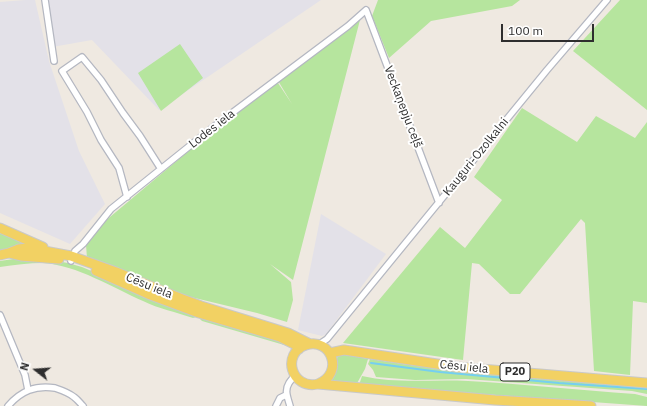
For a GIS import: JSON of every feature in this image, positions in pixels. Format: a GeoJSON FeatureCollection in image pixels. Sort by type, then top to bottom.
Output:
{"type":"FeatureCollection","features":[{"type":"Feature","properties":{"kind":"main road"},"geometry":{"type":"LineString","coordinates":[[0,228],[59,254]]}},
{"type":"Feature","properties":{"kind":"main road","name":"Cēsu iela"},"geometry":{"type":"LineString","coordinates":[[4,254],[19,249],[28,248],[59,254],[116,272],[195,304],[288,333],[321,348]]}},
{"type":"Feature","properties":{"kind":"main road","name":"Cēsu iela"},"geometry":{"type":"LineString","coordinates":[[4,254],[72,259],[79,264],[148,294],[280,337],[296,345],[299,349],[306,345],[457,367],[647,383]]}},
{"type":"Feature","properties":{"kind":"main road"},"geometry":{"type":"LineString","coordinates":[[318,384],[327,379],[332,372],[333,362],[321,348]]}},
{"type":"Feature","properties":{"kind":"main road"},"geometry":{"type":"LineString","coordinates":[[299,349],[293,358],[293,371],[298,378],[309,385],[318,384],[495,400],[591,406]]}},
{"type":"Feature","properties":{"kind":"street"},"geometry":{"type":"LineString","coordinates":[[45,0],[54,61]]}},
{"type":"Feature","properties":{"kind":"street","name":"Kauguri-Ozolkalni"},"geometry":{"type":"LineString","coordinates":[[346,315],[547,70],[607,0]]}},
{"type":"Feature","properties":{"kind":"street","name":"Veckaņepju ceļš"},"geometry":{"type":"LineString","coordinates":[[366,10],[439,203]]}},
{"type":"Feature","properties":{"kind":"street","name":"Lodes iela"},"geometry":{"type":"LineString","coordinates":[[72,259],[76,250],[83,244],[111,210],[212,128],[348,26],[366,10]]}},
{"type":"Feature","properties":{"kind":"street"},"geometry":{"type":"LineString","coordinates":[[127,197],[119,168],[101,140],[87,112],[62,71],[82,57],[101,80],[140,136],[161,170]]}},
{"type":"Feature","properties":{"kind":"street"},"geometry":{"type":"LineString","coordinates":[[0,315],[24,375],[28,390]]}},
{"type":"Feature","properties":{"kind":"street"},"geometry":{"type":"LineString","coordinates":[[321,348],[337,331],[346,315]]}},
{"type":"Feature","properties":{"kind":"street"},"geometry":{"type":"LineString","coordinates":[[321,348],[346,315]]}},
{"type":"Feature","properties":{"kind":"street"},"geometry":{"type":"LineString","coordinates":[[290,406],[286,393],[288,385],[293,378],[298,378]]}},
{"type":"Feature","properties":{"kind":"street"},"geometry":{"type":"LineString","coordinates":[[8,406],[22,393],[28,390],[46,387],[60,390],[74,396],[83,406]]}},
{"type":"Feature","properties":{"kind":"street"},"geometry":{"type":"LineString","coordinates":[[276,406],[280,398],[286,393]]}},
{"type":"Feature","properties":{"kind":"shaded area"},"geometry":{"type":"Polygon","coordinates":[[[35,0],[49,61],[79,151],[105,204],[70,244],[0,213],[0,2],[35,0]]]}},
{"type":"Feature","properties":{"kind":"shaded area"},"geometry":{"type":"Polygon","coordinates":[[[48,0],[321,0],[159,110],[92,40],[52,47],[48,0]]]}},
{"type":"Feature","properties":{"kind":"shaded area"},"geometry":{"type":"Polygon","coordinates":[[[321,214],[386,254],[326,334],[322,336],[298,330],[321,214]]]}},
{"type":"Feature","properties":{"kind":"green space"},"geometry":{"type":"Polygon","coordinates":[[[378,0],[520,0],[512,6],[431,21],[389,58],[372,16],[378,0]]]}},
{"type":"Feature","properties":{"kind":"green space"},"geometry":{"type":"Polygon","coordinates":[[[620,0],[647,0],[647,110],[573,51],[620,0]]]}},
{"type":"Feature","properties":{"kind":"green space"},"geometry":{"type":"Polygon","coordinates":[[[361,16],[293,280],[270,264],[291,282],[293,300],[287,322],[257,313],[170,292],[87,258],[86,245],[104,222],[235,112],[276,80],[292,104],[277,79],[361,16]]]}},
{"type":"Feature","properties":{"kind":"green space"},"geometry":{"type":"Polygon","coordinates":[[[180,44],[203,78],[161,111],[138,73],[180,44]]]}},
{"type":"Feature","properties":{"kind":"green space"},"geometry":{"type":"Polygon","coordinates":[[[522,108],[577,142],[596,116],[635,138],[647,122],[647,303],[633,301],[630,375],[594,371],[585,223],[581,219],[520,294],[510,294],[479,264],[472,263],[463,360],[343,343],[440,227],[465,248],[502,200],[474,177],[522,108]]]}},
{"type":"Feature","properties":{"kind":"green space"},"geometry":{"type":"Polygon","coordinates":[[[0,231],[29,243],[13,249],[0,250],[0,231]]]}},
{"type":"Feature","properties":{"kind":"green space"},"geometry":{"type":"Polygon","coordinates":[[[20,258],[59,261],[82,267],[196,315],[196,317],[193,318],[155,306],[82,272],[69,268],[43,263],[0,267],[0,261],[20,258]]]}},
{"type":"Feature","properties":{"kind":"green space"},"geometry":{"type":"Polygon","coordinates":[[[200,317],[280,339],[291,347],[202,321],[200,317]]]}},
{"type":"Feature","properties":{"kind":"green space"},"geometry":{"type":"Polygon","coordinates":[[[338,353],[368,359],[365,369],[356,385],[330,383],[335,371],[338,353]]]}},
{"type":"Feature","properties":{"kind":"green space"},"geometry":{"type":"Polygon","coordinates":[[[370,359],[439,369],[647,386],[647,394],[632,391],[466,379],[415,380],[376,377],[368,364],[370,359]]]}},
{"type":"Feature","properties":{"kind":"green space"},"geometry":{"type":"Polygon","coordinates":[[[362,376],[401,381],[468,381],[635,394],[647,397],[647,406],[359,385],[362,376]]]}},
{"type":"Feature","properties":{"kind":"waterway"},"geometry":{"type":"LineString","coordinates":[[371,363],[440,372],[559,383],[647,389]]}}]}
